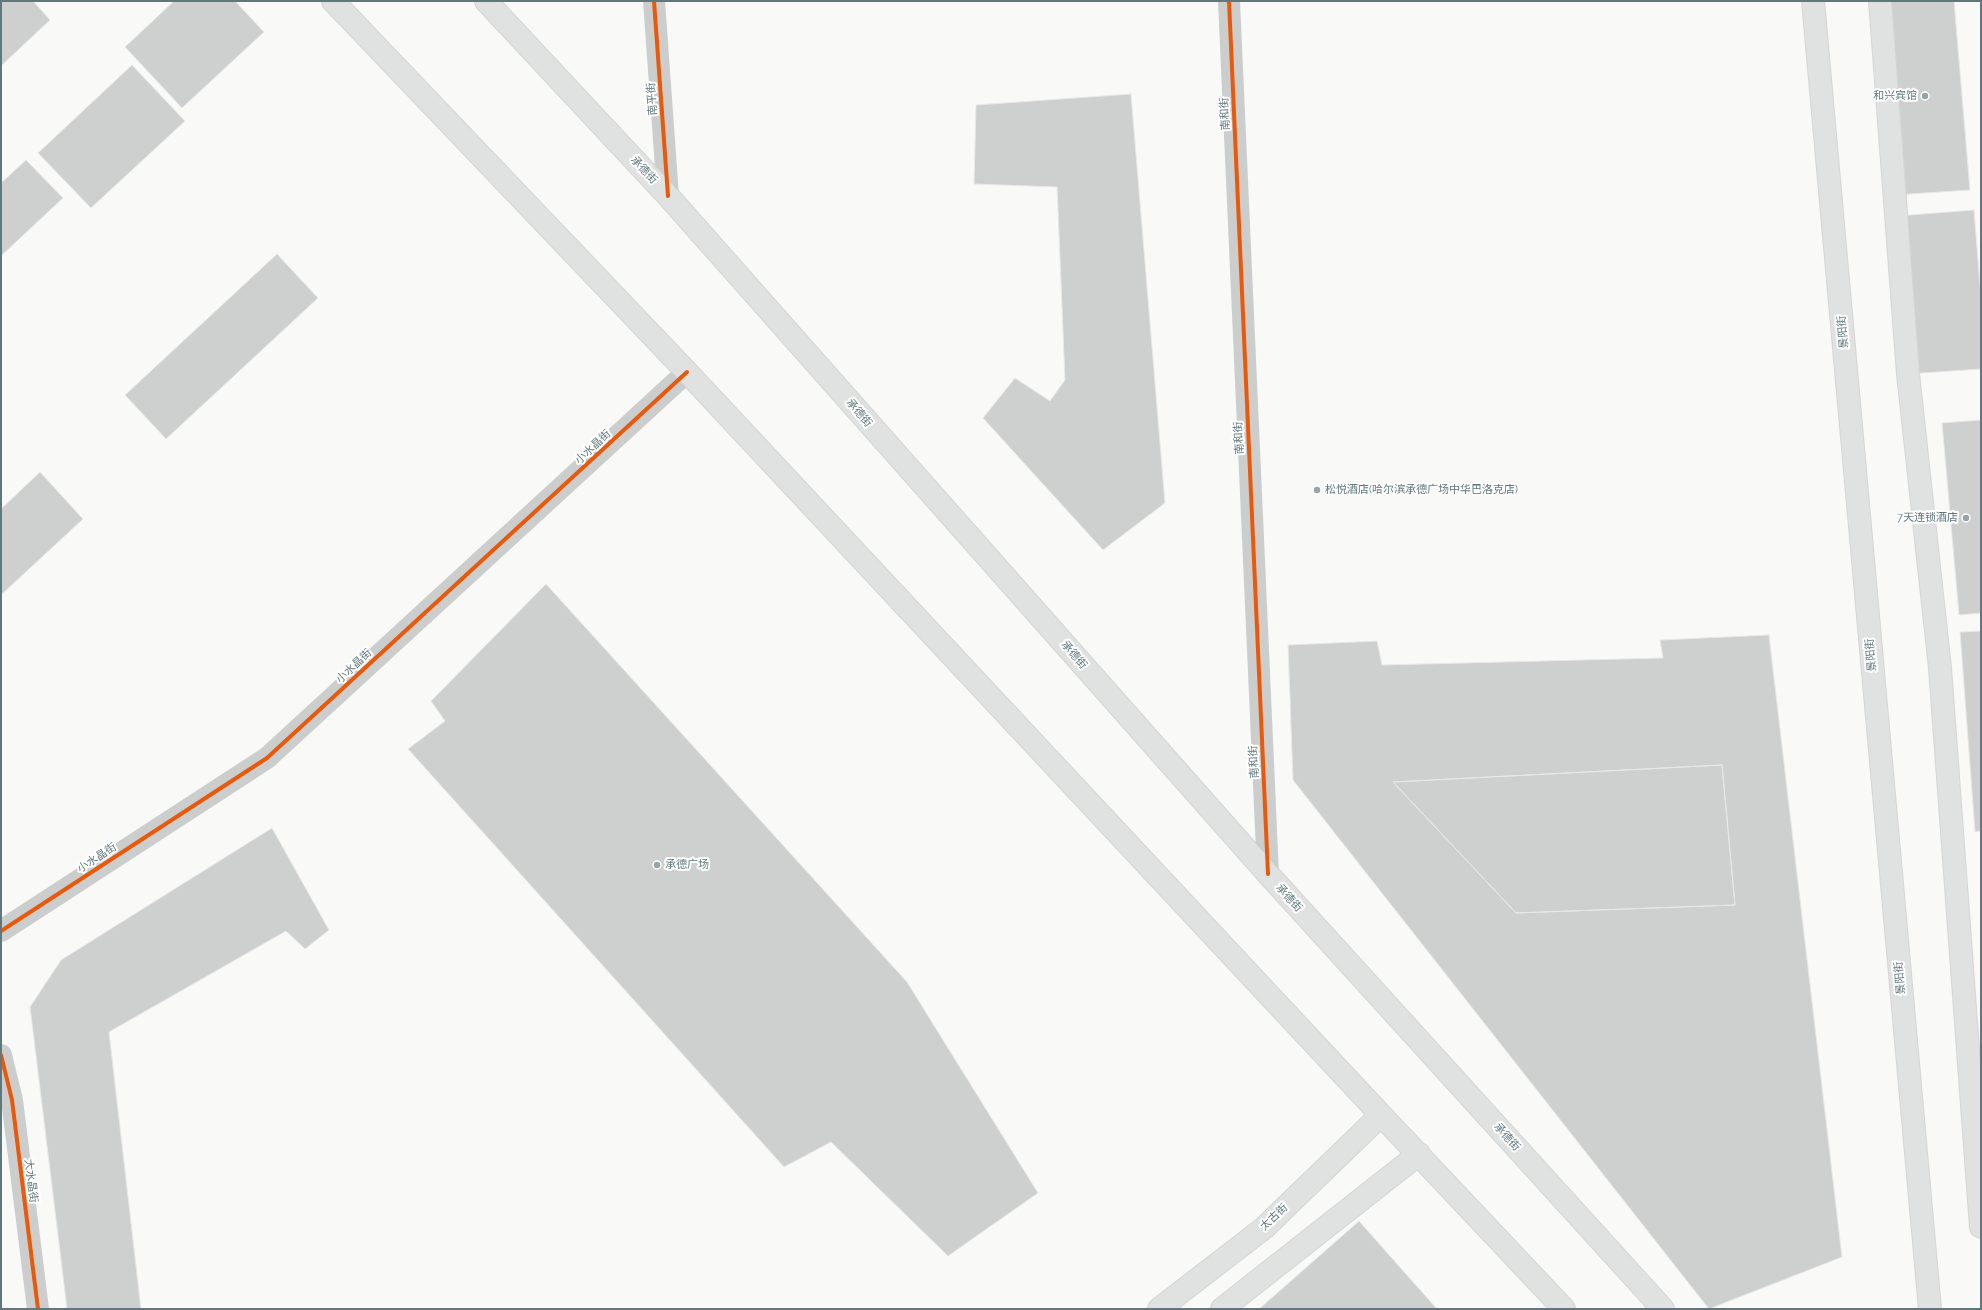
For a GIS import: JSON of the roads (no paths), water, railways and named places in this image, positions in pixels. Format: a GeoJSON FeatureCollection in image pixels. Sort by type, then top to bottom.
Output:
{"type":"FeatureCollection","features":[{"type":"Feature","properties":{"kind":"main road"},"geometry":{"type":"LineString","coordinates":[[333,1],[687,372],[1380,1115],[1419,1154],[1564,1309]]}},
{"type":"Feature","properties":{"kind":"main road","name":"承德街"},"geometry":{"type":"LineString","coordinates":[[486,1],[668,196],[1268,874],[1663,1309]]}},
{"type":"Feature","properties":{"kind":"main road","name":"景阳街"},"geometry":{"type":"LineString","coordinates":[[1813,1],[1930,1309]]}},
{"type":"Feature","properties":{"kind":"main road"},"geometry":{"type":"LineString","coordinates":[[1880,1],[1908,374],[1940,668],[1981,1227]]}},
{"type":"Feature","properties":{"kind":"main road","name":"太古街"},"geometry":{"type":"LineString","coordinates":[[1159,1309],[1264,1228],[1380,1115]]}},
{"type":"Feature","properties":{"kind":"main road"},"geometry":{"type":"LineString","coordinates":[[1222,1309],[1419,1154]]}},
{"type":"Feature","properties":{"kind":"street","name":"南平街"},"geometry":{"type":"LineString","coordinates":[[654,1],[668,196]]}},
{"type":"Feature","properties":{"kind":"street","name":"南和街"},"geometry":{"type":"LineString","coordinates":[[1229,1],[1268,874]]}},
{"type":"Feature","properties":{"kind":"street","name":"小水晶街"},"geometry":{"type":"LineString","coordinates":[[1,931],[267,758],[687,372]]}},
{"type":"Feature","properties":{"kind":"street","name":"大水晶街"},"geometry":{"type":"LineString","coordinates":[[1,1056],[6,1099],[38,1309]]}},
{"type":"Feature","properties":{"kind":"place","name":"和兴宾馆"},"geometry":{"type":"Point","coordinates":[1925,96]}},
{"type":"Feature","properties":{"kind":"place","name":"松悦酒店(哈尔滨承德广场中华巴洛克店)"},"geometry":{"type":"Point","coordinates":[1317,490]}},
{"type":"Feature","properties":{"kind":"place","name":"7天连锁酒店"},"geometry":{"type":"Point","coordinates":[1966,518]}},
{"type":"Feature","properties":{"kind":"place","name":"承德广场"},"geometry":{"type":"Point","coordinates":[657,865]}}]}
